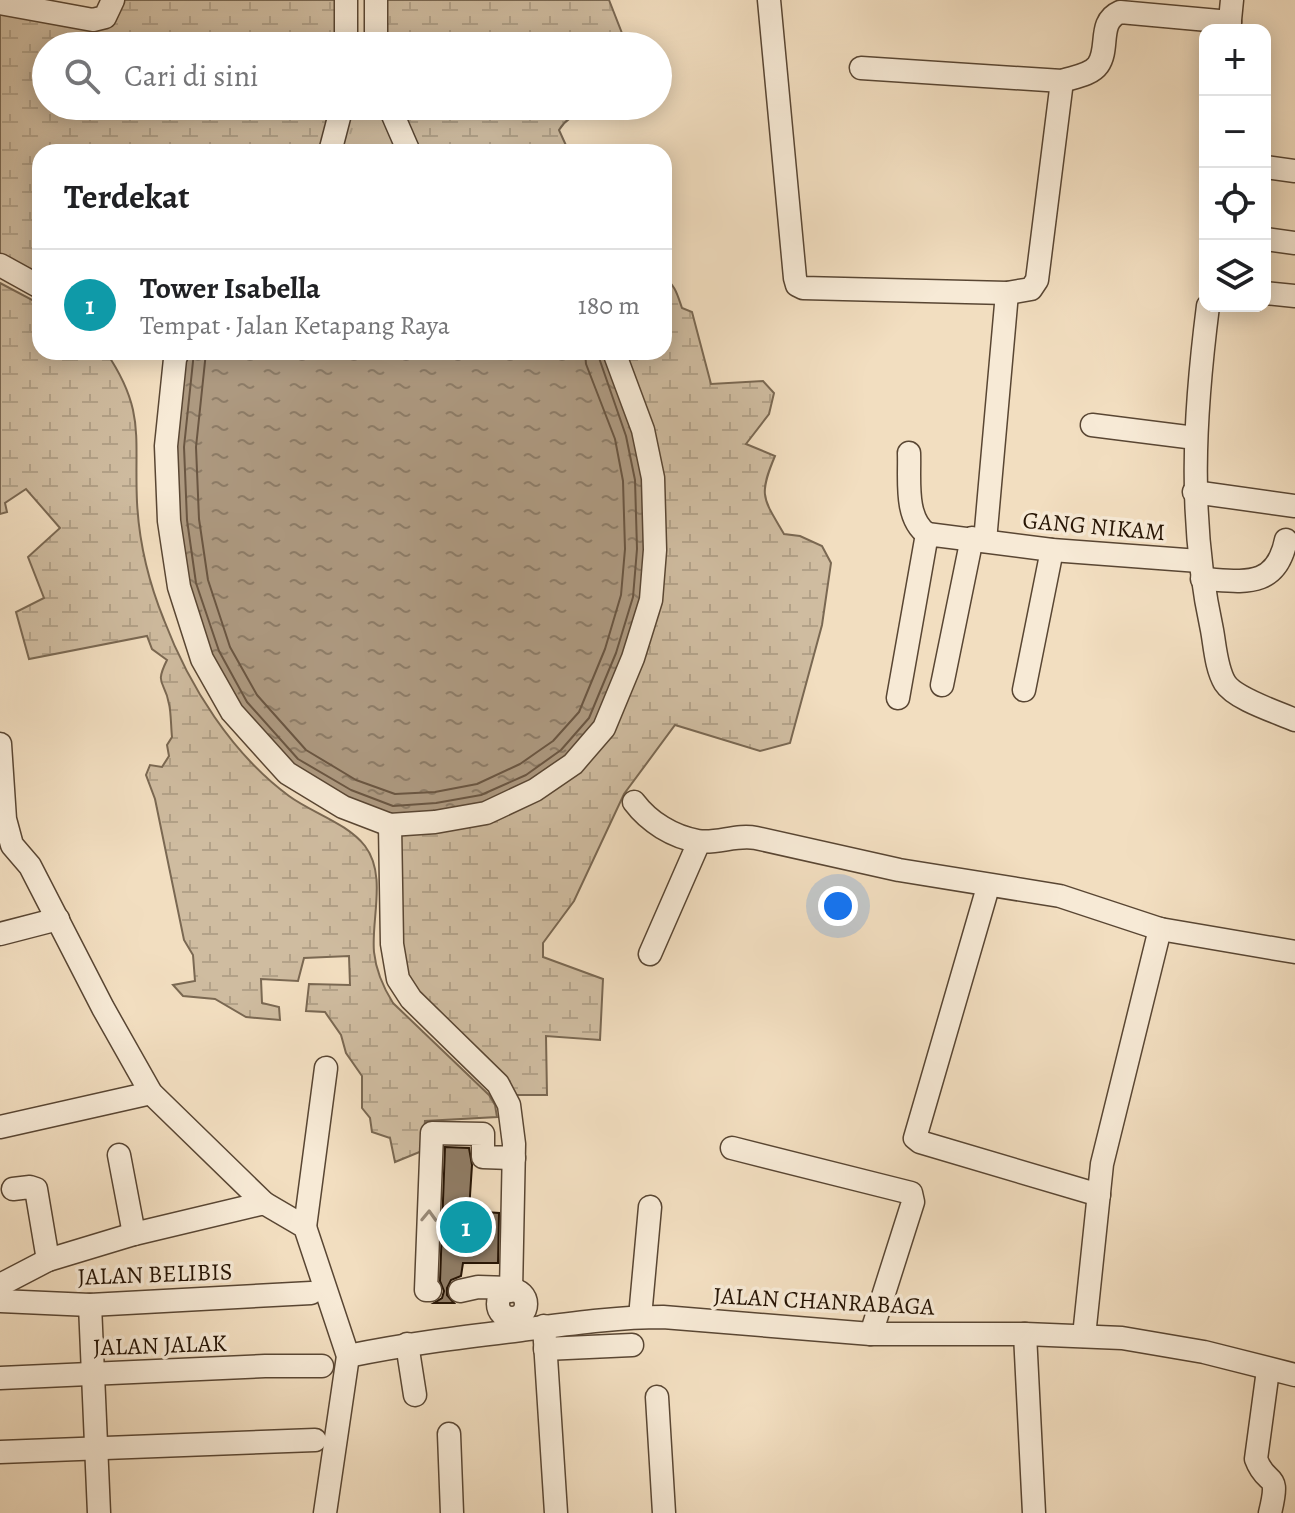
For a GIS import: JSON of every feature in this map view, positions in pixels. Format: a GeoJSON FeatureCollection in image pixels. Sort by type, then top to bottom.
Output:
{"type":"FeatureCollection","features":[{"type":"Feature","properties":{"kind":"street"},"geometry":{"type":"LineString","coordinates":[[346,0],[346,32]]}},
{"type":"Feature","properties":{"kind":"street"},"geometry":{"type":"LineString","coordinates":[[376,0],[376,32]]}},
{"type":"Feature","properties":{"kind":"street"},"geometry":{"type":"LineString","coordinates":[[769,0],[797,285],[803,288],[1027,291],[1037,280],[1062,81]]}},
{"type":"Feature","properties":{"kind":"street"},"geometry":{"type":"LineString","coordinates":[[0,3],[93,20],[109,8]]}},
{"type":"Feature","properties":{"kind":"street"},"geometry":{"type":"LineString","coordinates":[[861,68],[1062,81],[1091,71],[1100,63],[1107,22],[1120,12],[1230,17]]}},
{"type":"Feature","properties":{"kind":"street"},"geometry":{"type":"LineString","coordinates":[[332,144],[338,120]]}},
{"type":"Feature","properties":{"kind":"street"},"geometry":{"type":"LineString","coordinates":[[395,120],[406,144]]}},
{"type":"Feature","properties":{"kind":"street"},"geometry":{"type":"LineString","coordinates":[[1271,168],[1295,171]]}},
{"type":"Feature","properties":{"kind":"street"},"geometry":{"type":"LineString","coordinates":[[1271,240],[1295,243]]}},
{"type":"Feature","properties":{"kind":"street"},"geometry":{"type":"LineString","coordinates":[[0,265],[32,283]]}},
{"type":"Feature","properties":{"kind":"street"},"geometry":{"type":"LineString","coordinates":[[942,685],[978,539],[1007,293]]}},
{"type":"Feature","properties":{"kind":"street"},"geometry":{"type":"LineString","coordinates":[[1271,294],[1295,296]]}},
{"type":"Feature","properties":{"kind":"street"},"geometry":{"type":"LineString","coordinates":[[1207,312],[1195,438],[1194,492],[1200,570],[1225,684],[1236,694],[1295,720]]}},
{"type":"Feature","properties":{"kind":"street"},"geometry":{"type":"LineString","coordinates":[[171,360],[166,446],[169,521],[179,587],[202,659],[232,712],[287,773],[343,807],[390,825],[435,822],[486,813],[535,790],[573,764],[604,728],[633,658],[651,600],[655,550],[653,478],[643,430],[617,360]]}},
{"type":"Feature","properties":{"kind":"street"},"geometry":{"type":"LineString","coordinates":[[1092,425],[1195,438]]}},
{"type":"Feature","properties":{"kind":"street"},"geometry":{"type":"LineString","coordinates":[[898,698],[927,534],[915,523],[912,512],[909,453]]}},
{"type":"Feature","properties":{"kind":"street"},"geometry":{"type":"LineString","coordinates":[[1194,492],[1295,506]]}},
{"type":"Feature","properties":{"kind":"street","name":"GANG NIKAM"},"geometry":{"type":"LineString","coordinates":[[927,534],[1260,579],[1279,564],[1286,540]]}},
{"type":"Feature","properties":{"kind":"street"},"geometry":{"type":"LineString","coordinates":[[1024,690],[1052,550]]}},
{"type":"Feature","properties":{"kind":"street"},"geometry":{"type":"LineString","coordinates":[[0,744],[6,847],[30,866],[151,1093],[264,1203],[305,1227]]}},
{"type":"Feature","properties":{"kind":"street"},"geometry":{"type":"LineString","coordinates":[[634,802],[650,821],[699,842],[749,837],[988,887],[1060,896],[1160,929],[1295,952]]}},
{"type":"Feature","properties":{"kind":"street"},"geometry":{"type":"LineString","coordinates":[[390,825],[392,944],[398,979],[418,1007],[498,1084],[505,1095],[512,1124],[514,1158],[507,1296],[482,1326],[463,1337]]}},
{"type":"Feature","properties":{"kind":"street"},"geometry":{"type":"LineString","coordinates":[[650,954],[699,842]]}},
{"type":"Feature","properties":{"kind":"street"},"geometry":{"type":"LineString","coordinates":[[988,887],[915,1138],[1099,1195]]}},
{"type":"Feature","properties":{"kind":"street"},"geometry":{"type":"LineString","coordinates":[[0,934],[58,919]]}},
{"type":"Feature","properties":{"kind":"street"},"geometry":{"type":"LineString","coordinates":[[1084,1336],[1102,1164],[1160,929]]}},
{"type":"Feature","properties":{"kind":"street"},"geometry":{"type":"LineString","coordinates":[[325,1513],[348,1356],[305,1227],[326,1068]]}},
{"type":"Feature","properties":{"kind":"street"},"geometry":{"type":"LineString","coordinates":[[0,1127],[151,1093]]}},
{"type":"Feature","properties":{"kind":"street"},"geometry":{"type":"LineString","coordinates":[[430,1290],[426,1290],[432,1133],[483,1134],[483,1157],[514,1158]]}},
{"type":"Feature","properties":{"kind":"street"},"geometry":{"type":"LineString","coordinates":[[732,1148],[911,1193],[913,1202],[871,1334]]}},
{"type":"Feature","properties":{"kind":"street"},"geometry":{"type":"LineString","coordinates":[[119,1155],[134,1234]]}},
{"type":"Feature","properties":{"kind":"street"},"geometry":{"type":"LineString","coordinates":[[13,1189],[36,1189],[48,1260]]}},
{"type":"Feature","properties":{"kind":"street"},"geometry":{"type":"LineString","coordinates":[[0,1285],[48,1260],[134,1234],[264,1203]]}},
{"type":"Feature","properties":{"kind":"street"},"geometry":{"type":"LineString","coordinates":[[640,1317],[650,1207]]}},
{"type":"Feature","properties":{"kind":"street"},"geometry":{"type":"LineString","coordinates":[[460,1291],[478,1287],[507,1296],[523,1296],[525,1308],[544,1338],[556,1513]]}},
{"type":"Feature","properties":{"kind":"street","name":"JALAN BELIBIS"},"geometry":{"type":"LineString","coordinates":[[0,1301],[90,1305],[311,1293]]}},
{"type":"Feature","properties":{"kind":"street"},"geometry":{"type":"LineString","coordinates":[[90,1305],[99,1513]]}},
{"type":"Feature","properties":{"kind":"street","name":"JALAN CHANRABAGA"},"geometry":{"type":"LineString","coordinates":[[348,1356],[463,1337],[544,1338],[640,1317],[871,1334],[1025,1334],[1122,1338],[1204,1352],[1295,1375]]}},
{"type":"Feature","properties":{"kind":"street"},"geometry":{"type":"LineString","coordinates":[[1025,1334],[1034,1513]]}},
{"type":"Feature","properties":{"kind":"street"},"geometry":{"type":"LineString","coordinates":[[544,1338],[632,1345]]}},
{"type":"Feature","properties":{"kind":"street"},"geometry":{"type":"LineString","coordinates":[[407,1344],[415,1395]]}},
{"type":"Feature","properties":{"kind":"street","name":"JALAN JALAK"},"geometry":{"type":"LineString","coordinates":[[0,1378],[322,1366]]}},
{"type":"Feature","properties":{"kind":"street"},"geometry":{"type":"LineString","coordinates":[[1268,1370],[1256,1459],[1258,1466],[1274,1483],[1270,1513]]}},
{"type":"Feature","properties":{"kind":"street"},"geometry":{"type":"LineString","coordinates":[[657,1397],[664,1513]]}},
{"type":"Feature","properties":{"kind":"street"},"geometry":{"type":"LineString","coordinates":[[449,1434],[452,1513]]}},
{"type":"Feature","properties":{"kind":"street"},"geometry":{"type":"LineString","coordinates":[[0,1452],[315,1440]]}},
{"type":"Feature","properties":{"kind":"green space"},"geometry":{"type":"Polygon","coordinates":[[[113,0],[346,0],[346,32],[32,32],[32,120],[338,120],[330,144],[32,144],[32,283],[0,265],[0,3],[93,20],[113,0]]]}},
{"type":"Feature","properties":{"kind":"green space"},"geometry":{"type":"Polygon","coordinates":[[[377,0],[609,0],[622,32],[376,32],[377,0]]]}},
{"type":"Feature","properties":{"kind":"green space"},"geometry":{"type":"Polygon","coordinates":[[[338,120],[395,120],[406,144],[332,144],[338,120]]]}},
{"type":"Feature","properties":{"kind":"green space"},"geometry":{"type":"Polygon","coordinates":[[[395,120],[568,120],[559,130],[565,144],[406,144],[395,120]]]}},
{"type":"Feature","properties":{"kind":"green space"},"geometry":{"type":"Polygon","coordinates":[[[0,283],[32,300],[32,360],[111,360],[119,373],[133,408],[138,517],[149,577],[186,669],[214,717],[268,779],[298,802],[349,831],[365,846],[375,870],[374,952],[386,991],[393,1003],[489,1095],[497,1117],[425,1121],[422,1151],[395,1162],[390,1138],[372,1132],[370,1118],[362,1108],[362,1076],[346,1053],[341,1035],[325,1012],[306,1011],[309,984],[350,985],[349,956],[304,958],[298,981],[261,979],[262,1003],[279,1007],[280,1020],[246,1017],[215,999],[183,996],[173,985],[195,981],[193,955],[184,940],[155,799],[146,775],[150,765],[162,767],[169,756],[167,745],[172,737],[170,711],[161,679],[167,660],[152,649],[147,636],[29,659],[16,612],[44,598],[28,557],[60,528],[26,489],[5,503],[7,512],[0,514],[0,283]]]}},
{"type":"Feature","properties":{"kind":"green space"},"geometry":{"type":"Polygon","coordinates":[[[672,286],[682,308],[692,312],[711,384],[763,381],[774,393],[769,414],[746,444],[775,456],[766,480],[765,496],[784,534],[800,536],[822,546],[831,563],[822,625],[790,743],[760,751],[675,725],[624,794],[574,901],[543,943],[543,957],[603,979],[600,1040],[546,1036],[547,1095],[505,1095],[398,979],[390,825],[610,360],[672,360],[672,286]]]}},
{"type":"Feature","properties":{"kind":"water"},"geometry":{"type":"Polygon","coordinates":[[[178,360],[617,360],[643,430],[655,550],[604,728],[535,790],[390,825],[287,773],[202,659],[169,522],[178,360]]]}},
{"type":"Feature","properties":{"kind":"building"},"geometry":{"type":"Polygon","coordinates":[[[445,1147],[469,1148],[472,1165],[469,1211],[499,1213],[498,1263],[463,1263],[461,1276],[451,1280],[447,1288],[447,1295],[454,1303],[434,1303],[442,1298],[444,1291],[440,1281],[445,1147]]]}},
{"type":"Feature","properties":{"kind":"place","name":"Tower Isabella"},"geometry":{"type":"Point","coordinates":[466,1227]}}]}
